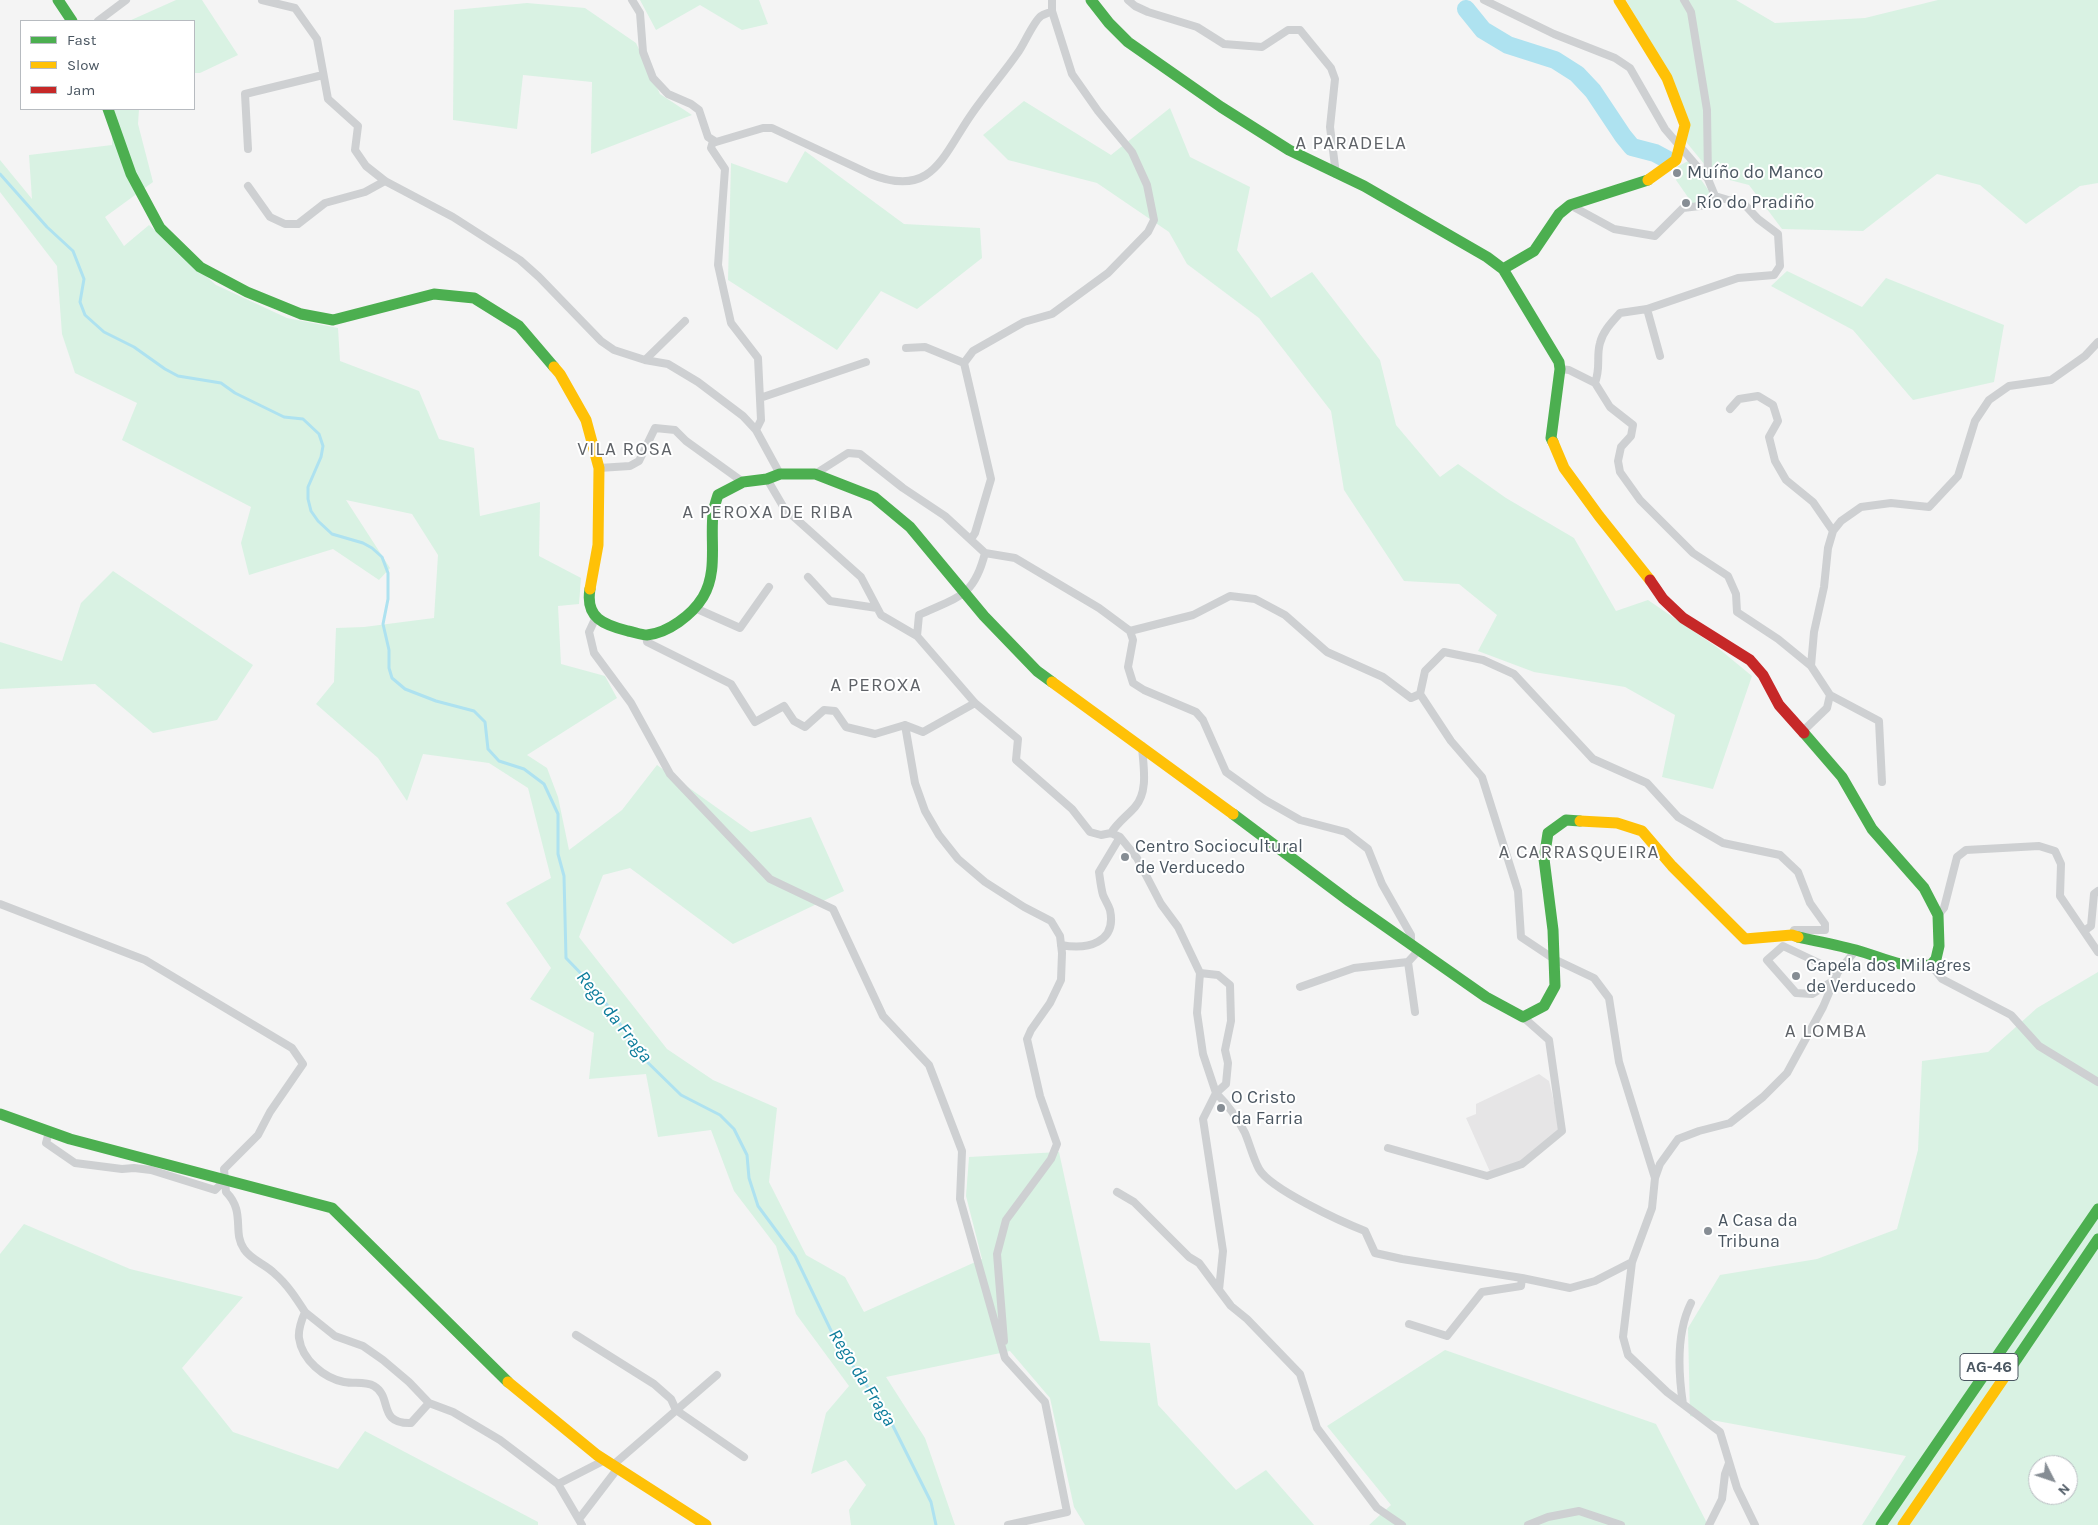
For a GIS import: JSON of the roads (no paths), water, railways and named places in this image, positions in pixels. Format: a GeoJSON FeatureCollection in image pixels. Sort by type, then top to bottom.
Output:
{"type":"FeatureCollection","features":[{"type":"Feature","properties":{"kind":"main road"},"geometry":{"type":"LineString","coordinates":[[58,0],[71,20]]}},
{"type":"Feature","properties":{"kind":"main road"},"geometry":{"type":"LineString","coordinates":[[108,110],[131,174],[160,228],[200,267],[247,292],[301,314],[333,320],[434,294],[474,298],[519,326],[560,374],[586,420],[599,468],[598,545],[588,602],[596,617],[610,626],[646,635],[668,629],[695,608],[704,595],[712,571],[713,512],[718,496],[743,482],[767,479],[780,474],[815,474],[874,497],[910,527],[984,616],[1038,671],[1142,746],[1349,901],[1486,997],[1523,1017],[1544,1006],[1555,986],[1553,930],[1544,859],[1548,833],[1566,820],[1617,823],[1642,831],[1672,866],[1744,939],[1792,935],[1856,950],[1899,965],[1915,968],[1931,965],[1936,959],[1939,946],[1938,915],[1924,888],[1872,829],[1842,777],[1779,705],[1763,675],[1750,660],[1683,618],[1663,599],[1644,571],[1599,516],[1564,468],[1551,438],[1560,368],[1554,351],[1534,323],[1503,269],[1487,257],[1364,186],[1289,150],[1146,56],[1108,23],[1092,0]]}},
{"type":"Feature","properties":{"kind":"main road"},"geometry":{"type":"LineString","coordinates":[[1503,269],[1534,251],[1559,214],[1570,205],[1650,179],[1676,160],[1685,125],[1667,78],[1619,0]]}},
{"type":"Feature","properties":{"kind":"main road"},"geometry":{"type":"LineString","coordinates":[[0,1114],[70,1139],[332,1208],[508,1382],[612,1465],[706,1525]]}},
{"type":"Feature","properties":{"kind":"main road","name":"AG-46"},"geometry":{"type":"LineString","coordinates":[[1881,1525],[2098,1208]]}},
{"type":"Feature","properties":{"kind":"main road","name":"AG-46"},"geometry":{"type":"LineString","coordinates":[[1904,1525],[2098,1238]]}},
{"type":"Feature","properties":{"kind":"street"},"geometry":{"type":"LineString","coordinates":[[99,20],[126,0]]}},
{"type":"Feature","properties":{"kind":"street"},"geometry":{"type":"LineString","coordinates":[[262,0],[295,8],[317,38],[328,100],[358,126],[355,150],[366,166],[385,181],[453,217],[520,260],[540,277],[601,341],[614,350],[645,360],[668,364],[698,382],[743,416],[756,430],[780,474]]}},
{"type":"Feature","properties":{"kind":"street"},"geometry":{"type":"LineString","coordinates":[[632,0],[640,13],[643,52],[653,78],[668,94],[699,110],[705,132],[713,141],[724,140],[762,128],[772,128],[882,178],[900,181],[915,180],[936,168],[949,152],[970,117],[1008,67],[1041,16],[1052,11]]}},
{"type":"Feature","properties":{"kind":"street"},"geometry":{"type":"LineString","coordinates":[[971,539],[975,533],[991,479],[964,363],[973,351],[1024,322],[1052,314],[1108,274],[1148,232],[1154,220],[1147,185],[1132,152],[1098,111],[1072,74],[1052,11],[1052,0]]}},
{"type":"Feature","properties":{"kind":"street"},"geometry":{"type":"LineString","coordinates":[[1128,0],[1134,6],[1148,12],[1197,27],[1224,44],[1262,47],[1288,30],[1300,30],[1331,68],[1335,79],[1330,127],[1336,174]]}},
{"type":"Feature","properties":{"kind":"street"},"geometry":{"type":"LineString","coordinates":[[1484,0],[1554,34],[1615,58],[1630,68],[1665,129],[1708,179],[1716,196],[1745,205],[1758,219],[1778,234],[1780,266],[1774,275],[1738,278],[1647,309],[1620,313],[1606,329],[1599,344],[1599,372],[1595,383]]}},
{"type":"Feature","properties":{"kind":"street"},"geometry":{"type":"LineString","coordinates":[[1684,0],[1692,12],[1707,110],[1708,179]]}},
{"type":"Feature","properties":{"kind":"street"},"geometry":{"type":"LineString","coordinates":[[248,149],[245,94],[323,75]]}},
{"type":"Feature","properties":{"kind":"street"},"geometry":{"type":"LineString","coordinates":[[713,141],[712,148],[725,168],[718,265],[731,323],[758,358],[761,420],[756,430]]}},
{"type":"Feature","properties":{"kind":"street"},"geometry":{"type":"LineString","coordinates":[[248,186],[270,217],[284,224],[298,224],[325,203],[365,192],[385,181]]}},
{"type":"Feature","properties":{"kind":"street"},"geometry":{"type":"LineString","coordinates":[[1570,205],[1614,229],[1654,236],[1682,208],[1708,205],[1716,196]]}},
{"type":"Feature","properties":{"kind":"street"},"geometry":{"type":"LineString","coordinates":[[1647,309],[1660,356]]}},
{"type":"Feature","properties":{"kind":"street"},"geometry":{"type":"LineString","coordinates":[[645,360],[685,321]]}},
{"type":"Feature","properties":{"kind":"street"},"geometry":{"type":"LineString","coordinates":[[1811,666],[1814,632],[1824,587],[1828,548],[1833,530],[1841,521],[1861,507],[1891,504],[1929,507],[1958,476],[1974,421],[1989,400],[2009,386],[2051,380],[2085,356],[2098,342]]}},
{"type":"Feature","properties":{"kind":"street"},"geometry":{"type":"LineString","coordinates":[[906,348],[925,347],[964,363]]}},
{"type":"Feature","properties":{"kind":"street"},"geometry":{"type":"LineString","coordinates":[[760,398],[866,362]]}},
{"type":"Feature","properties":{"kind":"street"},"geometry":{"type":"LineString","coordinates":[[1560,368],[1569,370],[1595,383],[1610,407],[1633,425],[1631,436],[1621,447],[1618,461],[1620,472],[1640,500],[1693,553],[1728,576],[1736,594],[1737,612],[1778,639],[1811,666],[1830,695],[1879,721],[1882,782]]}},
{"type":"Feature","properties":{"kind":"street"},"geometry":{"type":"LineString","coordinates":[[1730,409],[1739,399],[1758,396],[1773,405],[1778,421],[1769,437],[1775,461],[1786,480],[1813,502],[1833,530]]}},
{"type":"Feature","properties":{"kind":"street"},"geometry":{"type":"LineString","coordinates":[[599,468],[630,466],[639,461],[655,428],[675,430],[686,441],[743,482]]}},
{"type":"Feature","properties":{"kind":"street"},"geometry":{"type":"LineString","coordinates":[[815,474],[848,454],[860,454],[903,488],[945,516],[985,553],[1015,558],[1099,608],[1130,631],[1133,640],[1128,667],[1133,684],[1196,712],[1203,720],[1226,772],[1264,800],[1300,820],[1346,832],[1368,849],[1382,884],[1411,935],[1415,947],[1408,962],[1415,1012]]}},
{"type":"Feature","properties":{"kind":"street"},"geometry":{"type":"LineString","coordinates":[[767,479],[784,508],[860,577],[881,615],[917,636],[975,703],[1018,739],[1016,760],[1072,809],[1090,832],[1101,835],[1111,833],[1120,837],[1137,858],[1161,904],[1178,927],[1200,973],[1197,1013],[1203,1054],[1216,1093],[1237,1118],[1260,1171],[1283,1190],[1336,1219],[1365,1231],[1375,1252],[1402,1259],[1522,1278],[1570,1288],[1595,1281],[1632,1262]]}},
{"type":"Feature","properties":{"kind":"street"},"geometry":{"type":"LineString","coordinates":[[917,636],[919,615],[965,593],[980,574],[985,553]]}},
{"type":"Feature","properties":{"kind":"street"},"geometry":{"type":"LineString","coordinates":[[808,577],[830,601],[877,608]]}},
{"type":"Feature","properties":{"kind":"street"},"geometry":{"type":"LineString","coordinates":[[695,608],[740,628],[769,587]]}},
{"type":"Feature","properties":{"kind":"street"},"geometry":{"type":"LineString","coordinates":[[1130,631],[1193,615],[1230,596],[1255,599],[1285,615],[1327,652],[1384,677],[1411,698],[1420,694]]}},
{"type":"Feature","properties":{"kind":"street"},"geometry":{"type":"LineString","coordinates":[[596,617],[589,632],[594,653],[631,704],[670,774],[770,879],[833,909],[883,1016],[929,1065],[962,1151],[960,1199],[1005,1358],[1045,1402],[1067,1512],[1008,1525]]}},
{"type":"Feature","properties":{"kind":"street"},"geometry":{"type":"LineString","coordinates":[[646,635],[647,642],[731,684],[755,722],[784,706],[794,721],[805,727],[824,710],[835,710],[846,728],[875,734],[905,725],[923,732],[975,703]]}},
{"type":"Feature","properties":{"kind":"street"},"geometry":{"type":"LineString","coordinates":[[1655,1178],[1619,1062],[1609,998],[1594,978],[1554,959],[1521,936],[1518,891],[1482,777],[1451,741],[1420,694],[1425,671],[1444,652],[1483,660],[1514,674],[1594,759],[1647,783],[1678,817],[1723,843],[1780,855],[1798,872],[1810,903],[1825,924],[1824,930],[1794,930],[1792,935]]}},
{"type":"Feature","properties":{"kind":"street"},"geometry":{"type":"LineString","coordinates":[[1802,732],[1827,708],[1830,695]]}},
{"type":"Feature","properties":{"kind":"street"},"geometry":{"type":"LineString","coordinates":[[905,725],[914,783],[925,811],[939,835],[958,859],[985,882],[1024,907],[1051,921],[1060,936],[1061,980],[1050,1003],[1027,1039],[1040,1096],[1057,1144],[1051,1159],[1006,1220],[998,1254],[1005,1358]]}},
{"type":"Feature","properties":{"kind":"street"},"geometry":{"type":"LineString","coordinates":[[1111,833],[1118,821],[1136,806],[1144,790],[1142,746]]}},
{"type":"Feature","properties":{"kind":"street"},"geometry":{"type":"LineString","coordinates":[[1061,945],[1075,948],[1091,946],[1104,937],[1110,925],[1110,909],[1103,894],[1099,872],[1120,837]]}},
{"type":"Feature","properties":{"kind":"street"},"geometry":{"type":"LineString","coordinates":[[1938,915],[1944,908],[1957,857],[1966,850],[2039,846],[2055,851],[2061,864],[2060,896],[2098,952]]}},
{"type":"Feature","properties":{"kind":"street"},"geometry":{"type":"LineString","coordinates":[[2084,931],[2091,926],[2094,894],[2098,891]]}},
{"type":"Feature","properties":{"kind":"street"},"geometry":{"type":"LineString","coordinates":[[0,904],[145,960],[292,1048],[303,1064],[270,1112],[258,1135],[224,1169],[226,1192],[233,1199],[239,1213],[243,1248],[284,1283],[305,1312],[335,1336],[363,1346],[409,1382],[429,1404],[453,1412],[500,1440],[558,1484],[580,1522]]}},
{"type":"Feature","properties":{"kind":"street"},"geometry":{"type":"LineString","coordinates":[[1834,981],[1812,994],[1796,993],[1767,960],[1783,946],[1838,972]]}},
{"type":"Feature","properties":{"kind":"street"},"geometry":{"type":"LineString","coordinates":[[1755,1525],[1737,1488],[1720,1432],[1667,1392],[1628,1355],[1623,1337],[1632,1262],[1652,1208],[1655,1178],[1660,1164],[1678,1139],[1699,1130],[1730,1123],[1763,1097],[1787,1073],[1823,1007],[1838,972],[1856,950]]}},
{"type":"Feature","properties":{"kind":"street"},"geometry":{"type":"LineString","coordinates":[[1300,987],[1354,968],[1408,962]]}},
{"type":"Feature","properties":{"kind":"street"},"geometry":{"type":"LineString","coordinates":[[1931,965],[1942,979],[2011,1015],[2039,1046],[2098,1082]]}},
{"type":"Feature","properties":{"kind":"street"},"geometry":{"type":"LineString","coordinates":[[1200,973],[1218,975],[1230,985],[1231,1021],[1225,1050],[1228,1063],[1226,1084],[1216,1093],[1203,1119],[1223,1251],[1219,1290]]}},
{"type":"Feature","properties":{"kind":"street"},"geometry":{"type":"LineString","coordinates":[[1388,1148],[1487,1176],[1522,1164],[1562,1131],[1549,1040],[1523,1017]]}},
{"type":"Feature","properties":{"kind":"street"},"geometry":{"type":"LineString","coordinates":[[49,1132],[46,1143],[75,1163],[122,1169],[151,1170],[215,1190],[225,1180]]}},
{"type":"Feature","properties":{"kind":"street"},"geometry":{"type":"LineString","coordinates":[[1117,1192],[1134,1202],[1189,1257],[1199,1263],[1231,1306],[1300,1374],[1316,1428],[1377,1508],[1402,1525]]}},
{"type":"Feature","properties":{"kind":"street"},"geometry":{"type":"LineString","coordinates":[[1409,1324],[1447,1336],[1482,1292],[1520,1286],[1522,1278]]}},
{"type":"Feature","properties":{"kind":"street"},"geometry":{"type":"LineString","coordinates":[[1683,1404],[1679,1376],[1683,1319],[1691,1303]]}},
{"type":"Feature","properties":{"kind":"street"},"geometry":{"type":"LineString","coordinates":[[305,1312],[301,1321],[299,1338],[306,1357],[324,1375],[343,1382],[355,1384],[368,1383],[377,1388],[391,1417],[399,1423],[411,1423],[429,1404]]}},
{"type":"Feature","properties":{"kind":"street"},"geometry":{"type":"LineString","coordinates":[[576,1335],[654,1384],[671,1399],[676,1410],[744,1457]]}},
{"type":"Feature","properties":{"kind":"street"},"geometry":{"type":"LineString","coordinates":[[580,1522],[612,1465],[717,1375]]}},
{"type":"Feature","properties":{"kind":"street"},"geometry":{"type":"LineString","coordinates":[[1709,1525],[1722,1499],[1725,1474],[1729,1463]]}},
{"type":"Feature","properties":{"kind":"street"},"geometry":{"type":"LineString","coordinates":[[558,1484],[612,1465]]}},
{"type":"Feature","properties":{"kind":"street"},"geometry":{"type":"LineString","coordinates":[[1528,1525],[1548,1517],[1579,1510],[1622,1525]]}},
{"type":"Feature","properties":{"kind":"waterway"},"geometry":{"type":"LineString","coordinates":[[1466,9],[1483,30],[1508,45],[1555,60],[1577,74],[1593,91],[1632,147],[1655,153],[1668,160]]}},
{"type":"Feature","properties":{"kind":"waterway","name":"Rego da Fraga"},"geometry":{"type":"LineString","coordinates":[[0,174],[47,227],[73,251],[84,279],[80,302],[85,315],[104,332],[134,347],[178,376],[221,383],[235,393],[284,417],[303,419],[319,434],[323,446],[321,457],[308,487],[311,511],[318,521],[332,534],[363,543],[382,557],[388,573],[388,599],[383,624],[389,650],[389,668],[392,678],[405,689],[436,701],[474,711],[485,722],[488,749],[499,761],[524,769],[544,784],[558,814],[558,854],[564,876],[566,958],[593,986],[615,1016],[638,1053],[681,1095],[720,1115],[734,1129],[747,1155],[749,1178],[758,1206],[795,1256],[837,1343],[888,1416],[931,1502],[936,1525]]}},
{"type":"Feature","properties":{"kind":"place","name":"Muíño do Manco"},"geometry":{"type":"Point","coordinates":[1677,173]}},
{"type":"Feature","properties":{"kind":"place","name":"Río do Pradiño"},"geometry":{"type":"Point","coordinates":[1686,203]}},
{"type":"Feature","properties":{"kind":"place","name":"Centro Sociocultural de Verducedo"},"geometry":{"type":"Point","coordinates":[1125,857]}},
{"type":"Feature","properties":{"kind":"place","name":"Capela dos Milagres de Verducedo"},"geometry":{"type":"Point","coordinates":[1796,976]}},
{"type":"Feature","properties":{"kind":"place","name":"O Cristo da Farria"},"geometry":{"type":"Point","coordinates":[1221,1108]}},
{"type":"Feature","properties":{"kind":"place","name":"A Casa da Tribuna"},"geometry":{"type":"Point","coordinates":[1708,1231]}},
{"type":"Feature","properties":{"kind":"district","name":"A PARADELA"},"geometry":{"type":"Point","coordinates":[1351,144]}},
{"type":"Feature","properties":{"kind":"district","name":"VILA ROSA"},"geometry":{"type":"Point","coordinates":[625,450]}},
{"type":"Feature","properties":{"kind":"district","name":"A PEROXA DE RIBA"},"geometry":{"type":"Point","coordinates":[768,513]}},
{"type":"Feature","properties":{"kind":"district","name":"A PEROXA"},"geometry":{"type":"Point","coordinates":[876,686]}},
{"type":"Feature","properties":{"kind":"district","name":"A CARRASQUEIRA"},"geometry":{"type":"Point","coordinates":[1579,853]}},
{"type":"Feature","properties":{"kind":"district","name":"A LOMBA"},"geometry":{"type":"Point","coordinates":[1826,1032]}}]}
